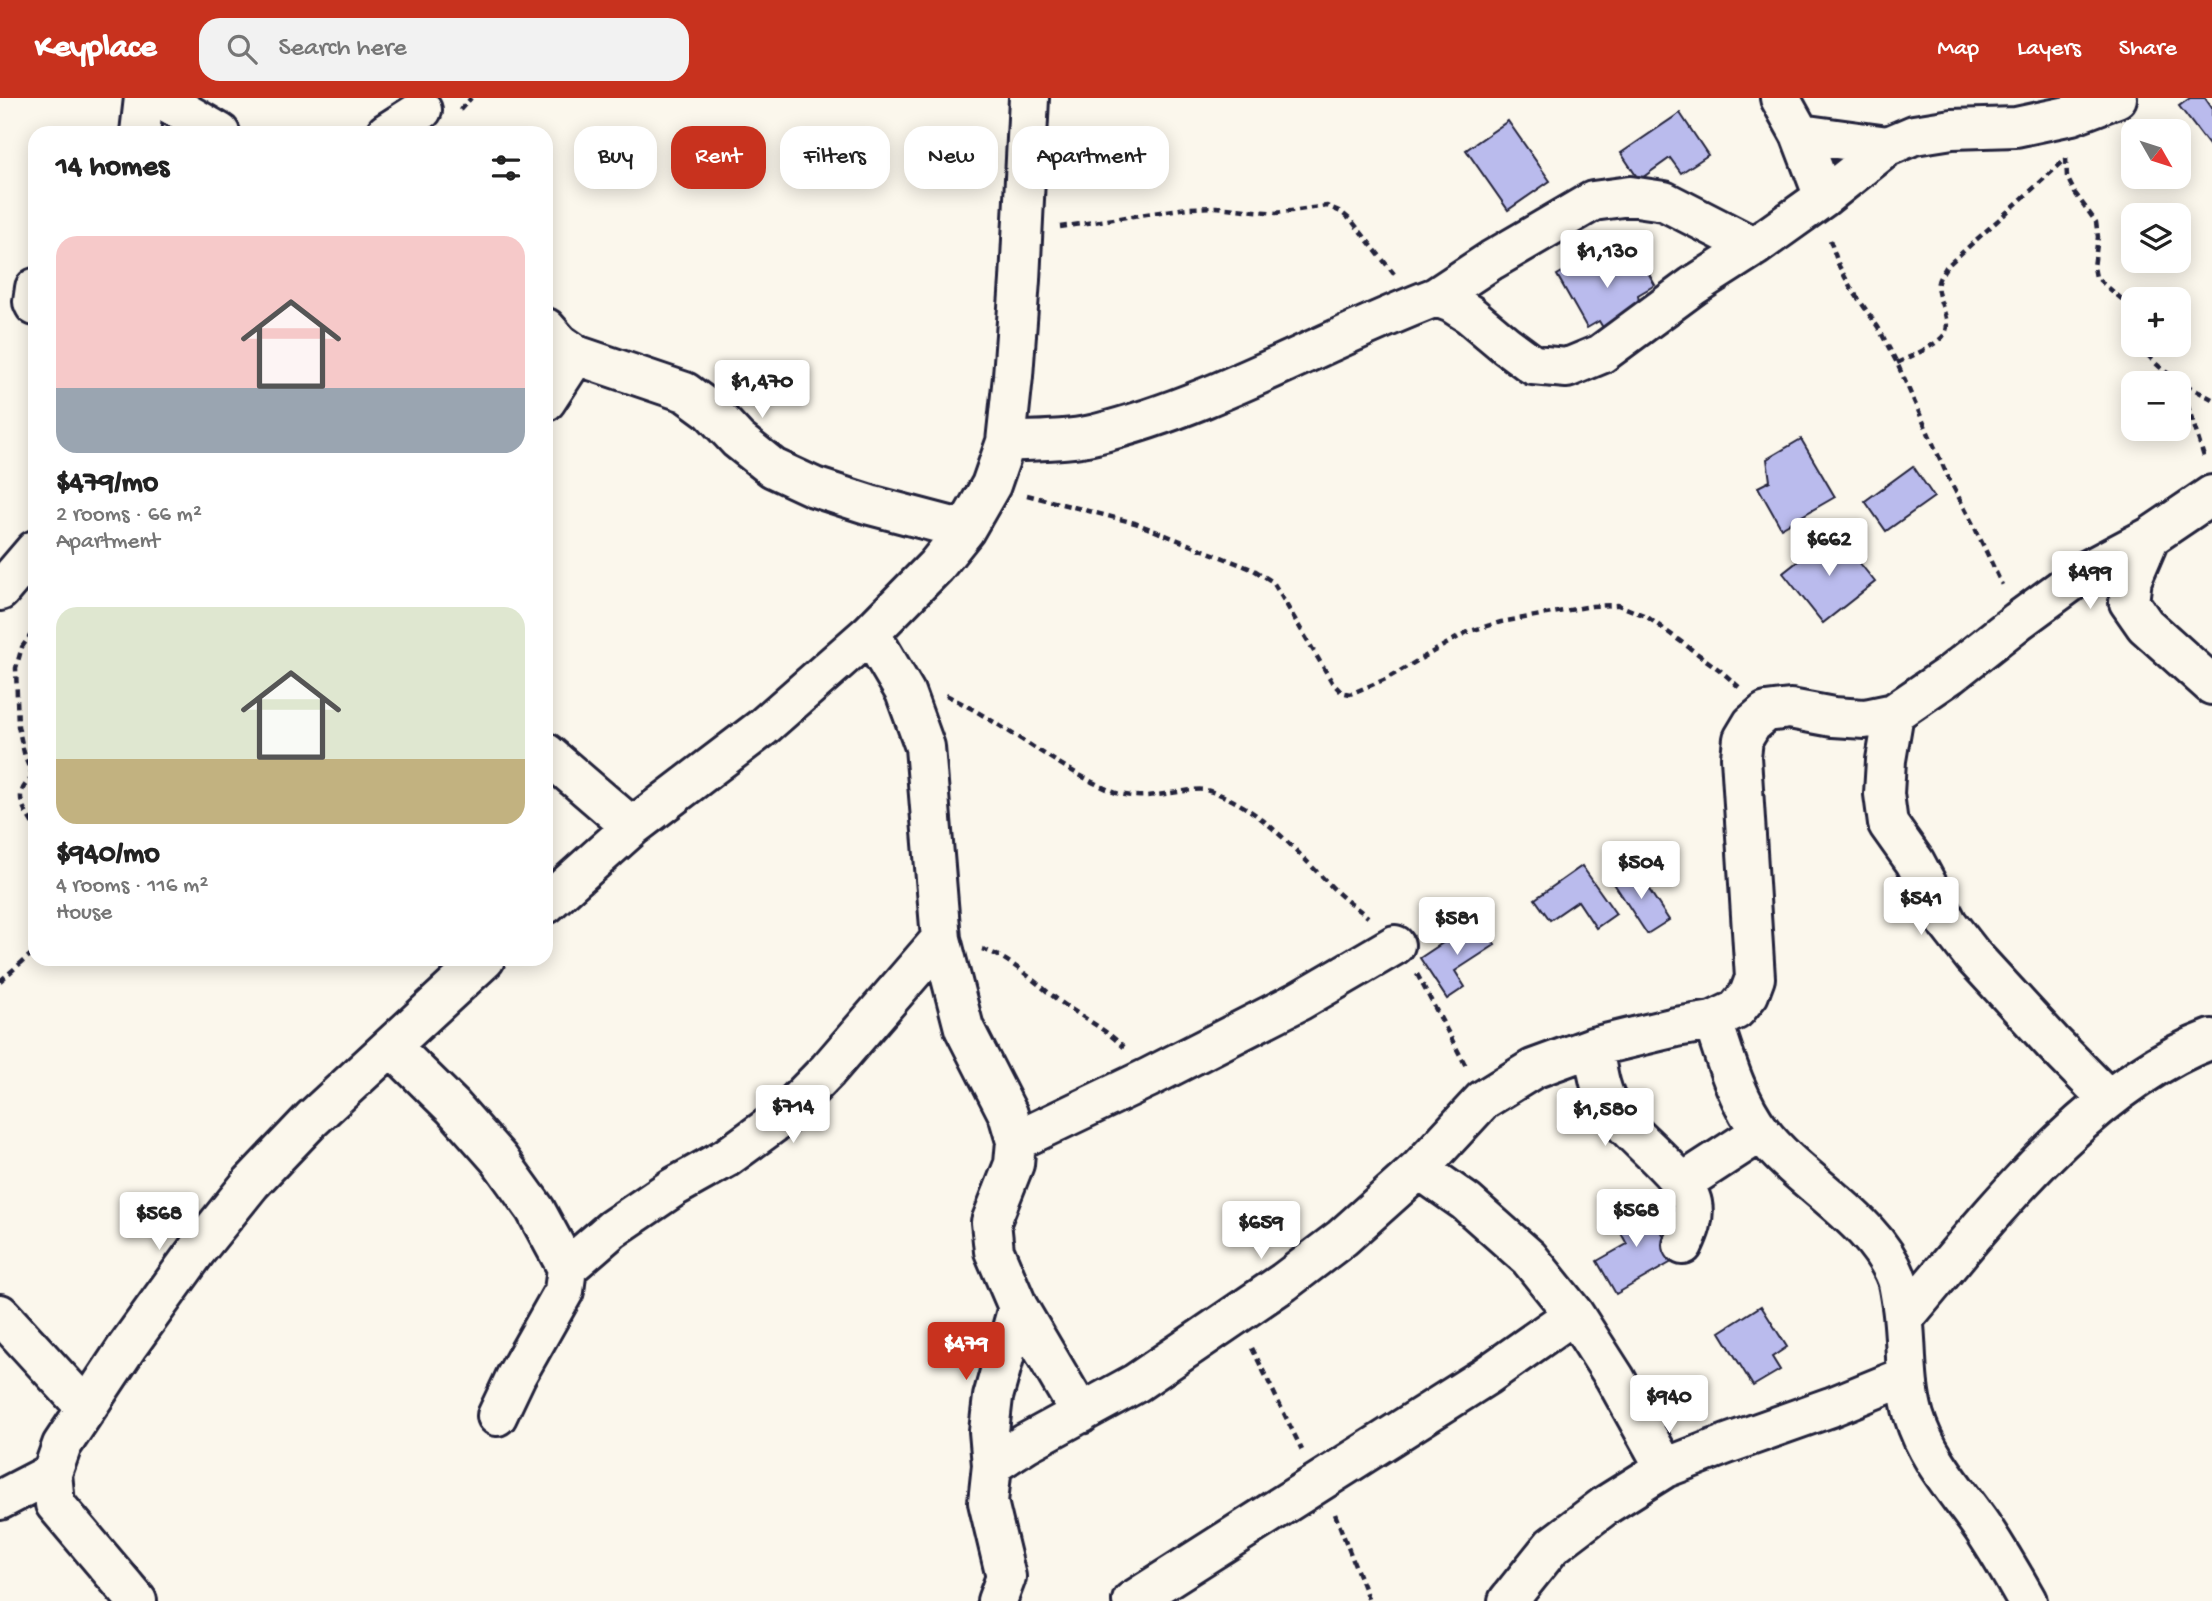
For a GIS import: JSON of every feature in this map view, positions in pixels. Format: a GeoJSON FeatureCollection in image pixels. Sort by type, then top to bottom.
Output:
{"type":"FeatureCollection","features":[{"type":"Feature","properties":{"kind":"street"},"geometry":{"type":"LineString","coordinates":[[141,126],[144,98]]}},
{"type":"Feature","properties":{"kind":"street"},"geometry":{"type":"LineString","coordinates":[[160,98],[208,126]]}},
{"type":"Feature","properties":{"kind":"street"},"geometry":{"type":"LineString","coordinates":[[553,898],[632,827],[762,728],[870,633],[936,566],[965,530],[991,485],[1006,442],[1013,376],[1028,98]]}},
{"type":"Feature","properties":{"kind":"street"},"geometry":{"type":"LineString","coordinates":[[1780,98],[1800,134],[1824,197]]}},
{"type":"Feature","properties":{"kind":"street"},"geometry":{"type":"LineString","coordinates":[[1427,301],[1452,303],[1533,365],[1567,368],[1601,354],[1693,286],[1824,197],[1888,146],[1914,135],[1952,129],[2016,127],[2100,103]]}},
{"type":"Feature","properties":{"kind":"street"},"geometry":{"type":"LineString","coordinates":[[400,126],[424,114]]}},
{"type":"Feature","properties":{"kind":"street"},"geometry":{"type":"LineString","coordinates":[[1800,134],[1888,146]]}},
{"type":"Feature","properties":{"kind":"street"},"geometry":{"type":"LineString","coordinates":[[1006,442],[1093,435],[1194,405],[1336,339],[1427,301],[1593,201],[1630,196],[1664,201],[1754,247]]}},
{"type":"Feature","properties":{"kind":"street"},"geometry":{"type":"LineString","coordinates":[[553,336],[576,355],[685,392],[711,411],[738,439],[773,468],[814,487],[965,530]]}},
{"type":"Feature","properties":{"kind":"street"},"geometry":{"type":"LineString","coordinates":[[553,390],[576,355]]}},
{"type":"Feature","properties":{"kind":"street"},"geometry":{"type":"LineString","coordinates":[[992,1465],[1026,1443],[1136,1384],[1342,1238],[1419,1169],[1483,1100],[1533,1069],[1593,1047],[1713,1021],[1735,1010],[1749,994],[1755,978],[1741,785],[1743,739],[1752,724],[1766,712],[1790,709],[1832,717],[1864,719],[1894,713],[1951,674],[2086,571],[2150,537],[2210,481]]}},
{"type":"Feature","properties":{"kind":"street"},"geometry":{"type":"LineString","coordinates":[[2129,602],[2132,579],[2150,537]]}},
{"type":"Feature","properties":{"kind":"street"},"geometry":{"type":"LineString","coordinates":[[0,592],[28,558]]}},
{"type":"Feature","properties":{"kind":"street"},"geometry":{"type":"LineString","coordinates":[[2086,571],[2129,602],[2145,625],[2212,685]]}},
{"type":"Feature","properties":{"kind":"street"},"geometry":{"type":"LineString","coordinates":[[870,633],[905,692],[925,747],[941,939],[964,1028],[1008,1114],[1016,1141],[1014,1164],[991,1222],[994,1251],[1018,1307],[1081,1414]]}},
{"type":"Feature","properties":{"kind":"street"},"geometry":{"type":"LineString","coordinates":[[1894,713],[1886,760],[1884,794],[1888,824],[1915,862],[1948,924],[1973,956],[2053,1044],[2108,1099]]}},
{"type":"Feature","properties":{"kind":"street"},"geometry":{"type":"LineString","coordinates":[[553,759],[632,827]]}},
{"type":"Feature","properties":{"kind":"street"},"geometry":{"type":"LineString","coordinates":[[567,1268],[612,1229],[674,1187],[726,1158],[781,1118],[828,1070],[941,939]]}},
{"type":"Feature","properties":{"kind":"street"},"geometry":{"type":"LineString","coordinates":[[1016,1141],[1299,1001],[1395,945]]}},
{"type":"Feature","properties":{"kind":"street"},"geometry":{"type":"LineString","coordinates":[[137,1601],[55,1504],[52,1473],[62,1445],[127,1347],[197,1250],[251,1183],[312,1119],[478,966]]}},
{"type":"Feature","properties":{"kind":"street"},"geometry":{"type":"LineString","coordinates":[[1713,1021],[1734,1082],[1761,1132],[1855,1221],[1879,1248],[1897,1280],[1904,1318],[1907,1377],[1914,1416],[1932,1458],[1983,1529],[2027,1601]]}},
{"type":"Feature","properties":{"kind":"street"},"geometry":{"type":"LineString","coordinates":[[1904,1318],[1987,1218],[2057,1145],[2108,1099],[2155,1068],[2212,1039]]}},
{"type":"Feature","properties":{"kind":"street"},"geometry":{"type":"LineString","coordinates":[[392,1047],[453,1107],[499,1159],[535,1209],[567,1268],[564,1291],[516,1376],[497,1416]]}},
{"type":"Feature","properties":{"kind":"street"},"geometry":{"type":"LineString","coordinates":[[1593,1047],[1599,1083],[1611,1108],[1681,1184],[1692,1203],[1691,1228],[1683,1245]]}},
{"type":"Feature","properties":{"kind":"street"},"geometry":{"type":"LineString","coordinates":[[1681,1184],[1761,1132]]}},
{"type":"Feature","properties":{"kind":"street"},"geometry":{"type":"LineString","coordinates":[[1419,1169],[1466,1202],[1530,1258],[1574,1314],[1615,1378],[1665,1468]]}},
{"type":"Feature","properties":{"kind":"street"},"geometry":{"type":"LineString","coordinates":[[1011,1593],[988,1502],[992,1465],[989,1431],[993,1397],[1018,1307]]}},
{"type":"Feature","properties":{"kind":"street"},"geometry":{"type":"LineString","coordinates":[[0,1314],[86,1408]]}},
{"type":"Feature","properties":{"kind":"street"},"geometry":{"type":"LineString","coordinates":[[1132,1601],[1486,1376],[1574,1314]]}},
{"type":"Feature","properties":{"kind":"street"},"geometry":{"type":"LineString","coordinates":[[1508,1601],[1552,1546],[1606,1505],[1665,1468],[1831,1408],[1907,1377]]}},
{"type":"Feature","properties":{"kind":"street"},"geometry":{"type":"LineString","coordinates":[[0,1500],[52,1473]]}},
{"type":"Feature","properties":{"kind":"path"},"geometry":{"type":"LineString","coordinates":[[1897,363],[1944,335],[1947,327],[1938,281],[1946,267],[2066,159],[2100,103]]}},
{"type":"Feature","properties":{"kind":"path"},"geometry":{"type":"LineString","coordinates":[[2066,159],[2067,177],[2096,222],[2096,276],[2121,298]]}},
{"type":"Feature","properties":{"kind":"path"},"geometry":{"type":"LineString","coordinates":[[1824,197],[1832,247],[1839,266],[1878,327],[1897,363],[1948,477],[2018,621]]}},
{"type":"Feature","properties":{"kind":"path"},"geometry":{"type":"LineString","coordinates":[[1022,234],[1187,208],[1216,207],[1276,213],[1327,206],[1352,221],[1427,301]]}},
{"type":"Feature","properties":{"kind":"path"},"geometry":{"type":"LineString","coordinates":[[2149,357],[2165,371]]}},
{"type":"Feature","properties":{"kind":"path"},"geometry":{"type":"LineString","coordinates":[[2191,387],[2212,399]]}},
{"type":"Feature","properties":{"kind":"path"},"geometry":{"type":"LineString","coordinates":[[2191,418],[2210,481]]}},
{"type":"Feature","properties":{"kind":"path"},"geometry":{"type":"LineString","coordinates":[[991,485],[1135,523],[1254,570],[1273,582],[1332,682],[1341,692],[1350,694],[1386,679],[1467,632],[1501,622],[1592,606],[1618,605],[1646,616],[1684,642],[1766,712]]}},
{"type":"Feature","properties":{"kind":"path"},"geometry":{"type":"LineString","coordinates":[[28,639],[22,647],[16,668],[18,726],[28,764]]}},
{"type":"Feature","properties":{"kind":"path"},"geometry":{"type":"LineString","coordinates":[[905,692],[944,695],[964,704],[1041,753],[1115,793],[1149,797],[1203,789],[1250,812],[1279,834],[1395,945],[1420,978],[1483,1100]]}},
{"type":"Feature","properties":{"kind":"path"},"geometry":{"type":"LineString","coordinates":[[28,782],[23,786],[20,796],[28,816]]}},
{"type":"Feature","properties":{"kind":"path"},"geometry":{"type":"LineString","coordinates":[[941,939],[993,952],[1011,964],[1064,1004],[1109,1033],[1126,1049],[1148,1078]]}},
{"type":"Feature","properties":{"kind":"path"},"geometry":{"type":"LineString","coordinates":[[0,981],[28,957]]}},
{"type":"Feature","properties":{"kind":"path"},"geometry":{"type":"LineString","coordinates":[[1236,1315],[1333,1511],[1369,1601]]}},
{"type":"Feature","properties":{"kind":"building"},"geometry":{"type":"Polygon","coordinates":[[[2190,98],[2205,98],[2212,108],[2212,149],[2191,119],[2179,106],[2190,98]]]}},
{"type":"Feature","properties":{"kind":"building"},"geometry":{"type":"Polygon","coordinates":[[[1680,113],[1708,155],[1681,173],[1670,158],[1639,180],[1621,153],[1680,113]]]}},
{"type":"Feature","properties":{"kind":"building"},"geometry":{"type":"Polygon","coordinates":[[[1508,121],[1550,181],[1508,210],[1466,150],[1508,121]]]}},
{"type":"Feature","properties":{"kind":"building"},"geometry":{"type":"Polygon","coordinates":[[[1611,244],[1625,268],[1641,260],[1655,285],[1638,295],[1641,318],[1608,336],[1599,321],[1587,328],[1557,275],[1611,244]]]}},
{"type":"Feature","properties":{"kind":"building"},"geometry":{"type":"Polygon","coordinates":[[[1801,439],[1835,497],[1781,528],[1758,487],[1770,481],[1767,459],[1801,439]]]}},
{"type":"Feature","properties":{"kind":"building"},"geometry":{"type":"Polygon","coordinates":[[[1913,466],[1934,497],[1886,531],[1865,501],[1913,466]]]}},
{"type":"Feature","properties":{"kind":"building"},"geometry":{"type":"Polygon","coordinates":[[[1835,532],[1875,582],[1823,623],[1783,573],[1835,532]]]}},
{"type":"Feature","properties":{"kind":"building"},"geometry":{"type":"Polygon","coordinates":[[[1582,866],[1616,914],[1596,928],[1578,901],[1550,920],[1535,899],[1582,866]]]}},
{"type":"Feature","properties":{"kind":"building"},"geometry":{"type":"Polygon","coordinates":[[[1635,868],[1669,920],[1647,934],[1613,882],[1635,868]]]}},
{"type":"Feature","properties":{"kind":"building"},"geometry":{"type":"Polygon","coordinates":[[[1479,919],[1495,945],[1455,971],[1465,987],[1447,999],[1420,958],[1479,919]]]}},
{"type":"Feature","properties":{"kind":"building"},"geometry":{"type":"Polygon","coordinates":[[[1643,1199],[1677,1259],[1616,1294],[1597,1261],[1627,1244],[1612,1217],[1643,1199]]]}},
{"type":"Feature","properties":{"kind":"building"},"geometry":{"type":"Polygon","coordinates":[[[1761,1306],[1787,1347],[1772,1357],[1780,1370],[1753,1386],[1720,1332],[1761,1306]]]}}]}
